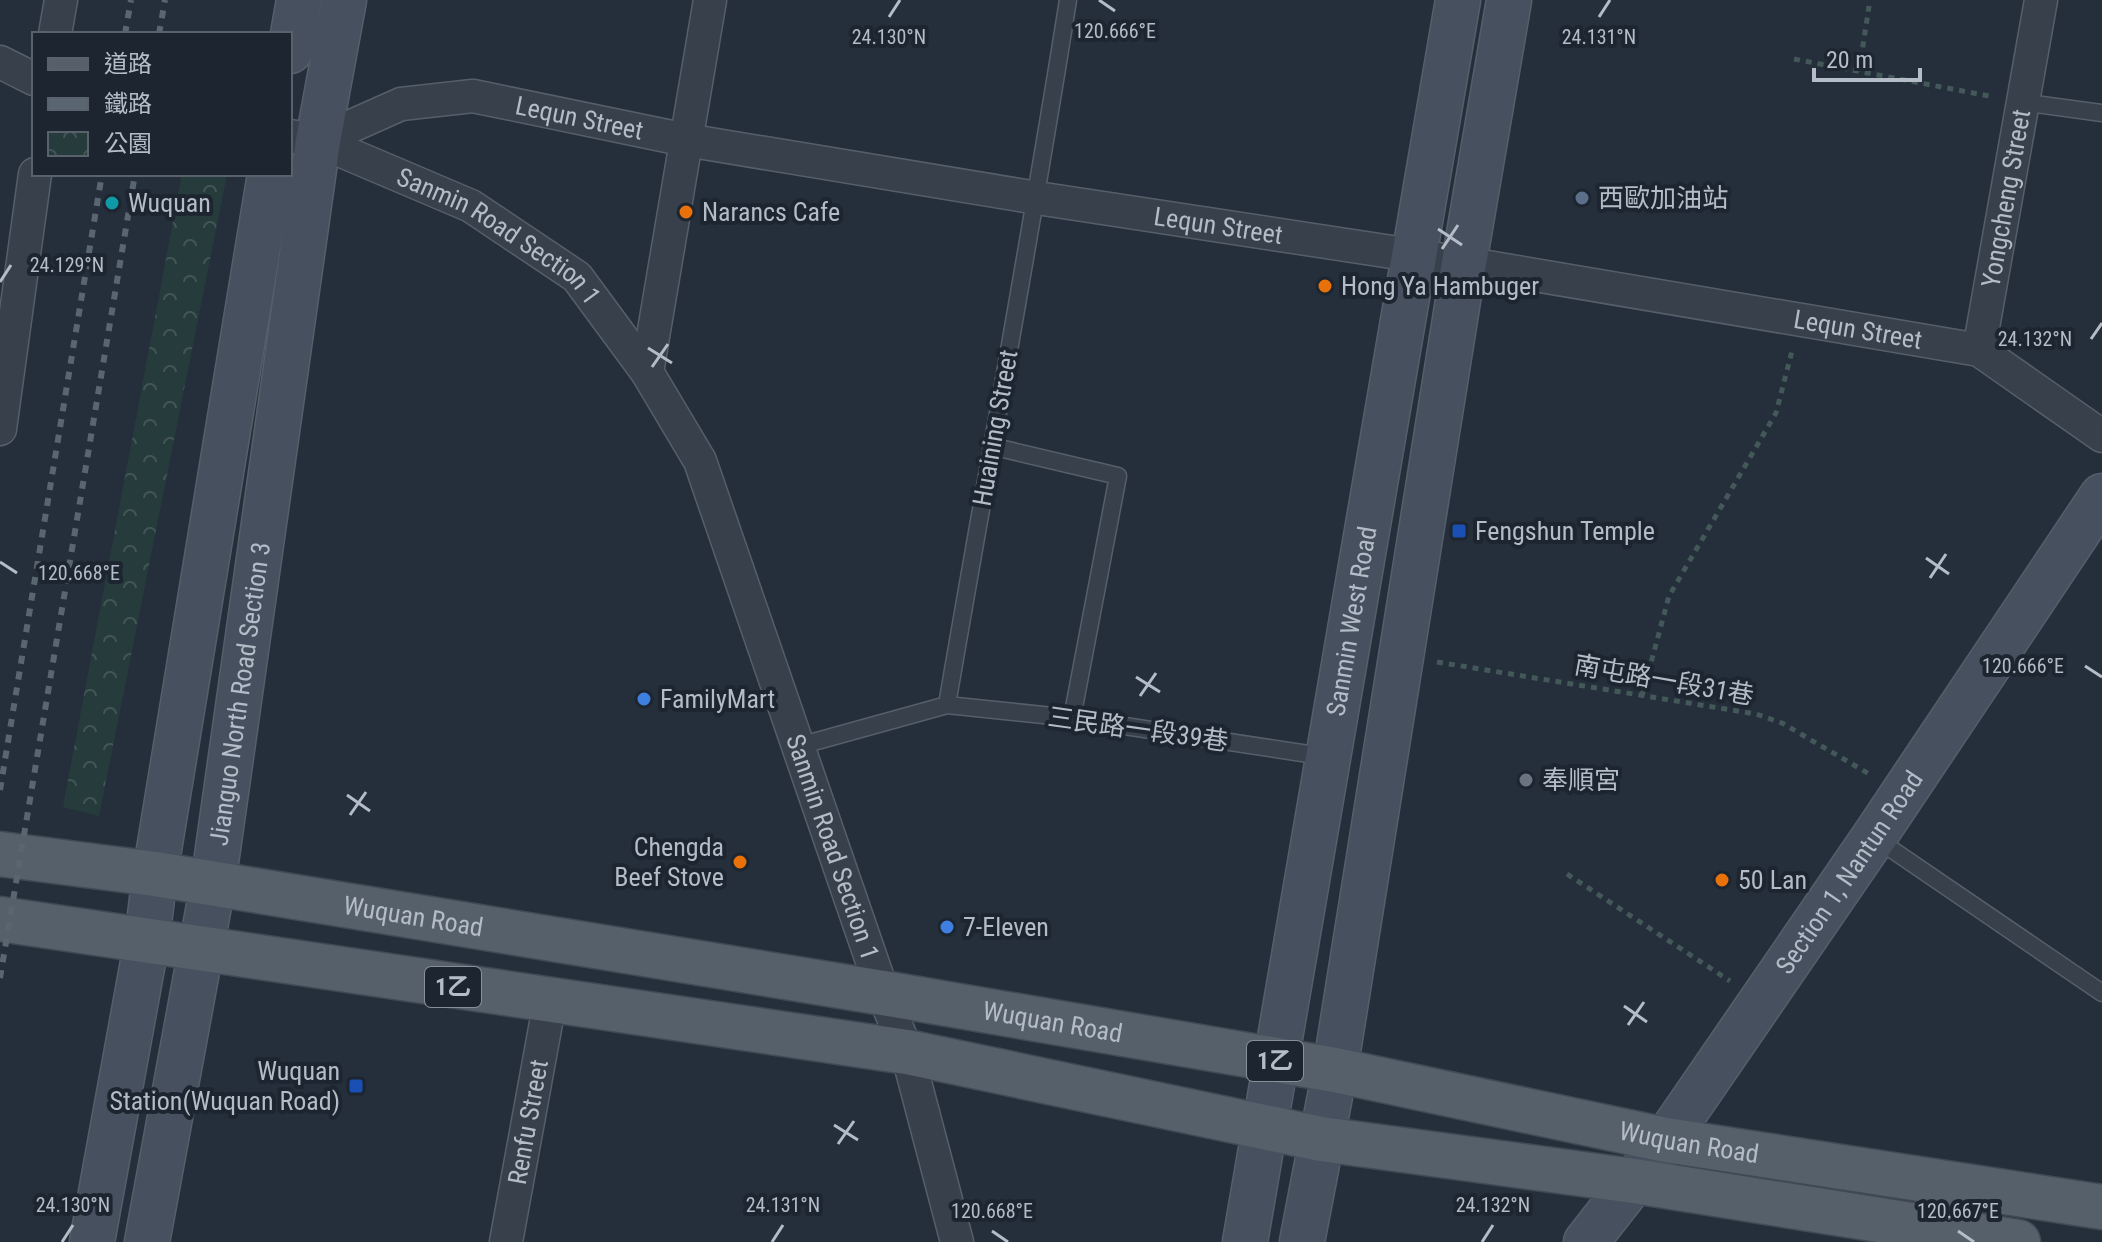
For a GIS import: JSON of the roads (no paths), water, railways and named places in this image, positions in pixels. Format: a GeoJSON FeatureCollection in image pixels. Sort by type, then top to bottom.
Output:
{"type":"FeatureCollection","features":[{"type":"Feature","properties":{"kind":"main road","name":"Wuquan Road"},"geometry":{"type":"LineString","coordinates":[[0,854],[155,874],[883,993],[1335,1070],[1666,1140],[2102,1207]]}},
{"type":"Feature","properties":{"kind":"main road","name":"Wuquan Road"},"geometry":{"type":"LineString","coordinates":[[0,919],[907,1052],[1321,1139],[1634,1181],[1914,1233],[2018,1242]]}},
{"type":"Feature","properties":{"kind":"street"},"geometry":{"type":"LineString","coordinates":[[55,32],[61,0]]}},
{"type":"Feature","properties":{"kind":"street"},"geometry":{"type":"LineString","coordinates":[[292,40],[299,0]]}},
{"type":"Feature","properties":{"kind":"street","name":"Jianguo North Road Section 3"},"geometry":{"type":"LineString","coordinates":[[147,1242],[213,884],[304,139],[344,0]]}},
{"type":"Feature","properties":{"kind":"street"},"geometry":{"type":"LineString","coordinates":[[647,372],[710,0]]}},
{"type":"Feature","properties":{"kind":"street","name":"Sanmin West Road"},"geometry":{"type":"LineString","coordinates":[[1245,1242],[1458,0]]}},
{"type":"Feature","properties":{"kind":"street","name":"Sanmin West Road"},"geometry":{"type":"LineString","coordinates":[[1302,1242],[1335,1070],[1509,0]]}},
{"type":"Feature","properties":{"kind":"street","name":"Yongcheng Street"},"geometry":{"type":"LineString","coordinates":[[1979,350],[2041,0]]}},
{"type":"Feature","properties":{"kind":"street"},"geometry":{"type":"LineString","coordinates":[[0,62],[32,78]]}},
{"type":"Feature","properties":{"kind":"street","name":"Lequn Street"},"geometry":{"type":"LineString","coordinates":[[304,139],[401,104],[473,96],[686,140],[1037,198],[1464,263],[1979,350],[2102,436]]}},
{"type":"Feature","properties":{"kind":"street","name":"Sanmin Road Section 1"},"geometry":{"type":"LineString","coordinates":[[304,139],[471,206],[577,277],[647,372],[700,461],[883,993],[907,1052],[957,1242]]}},
{"type":"Feature","properties":{"kind":"street"},"geometry":{"type":"LineString","coordinates":[[1,417],[35,176]]}},
{"type":"Feature","properties":{"kind":"street","name":"Jianguo North Road Section 3"},"geometry":{"type":"LineString","coordinates":[[92,1242],[147,940],[155,874],[270,176]]}},
{"type":"Feature","properties":{"kind":"street","name":"Section 1, Nantun Road"},"geometry":{"type":"LineString","coordinates":[[1586,1242],[1666,1140],[2102,496]]}},
{"type":"Feature","properties":{"kind":"street","name":"Renfu Street"},"geometry":{"type":"LineString","coordinates":[[506,1242],[550,1001]]}},
{"type":"Feature","properties":{"kind":"lane","name":"Huaining Street"},"geometry":{"type":"LineString","coordinates":[[947,705],[1037,198],[1068,0]]}},
{"type":"Feature","properties":{"kind":"lane"},"geometry":{"type":"LineString","coordinates":[[2021,102],[2102,113]]}},
{"type":"Feature","properties":{"kind":"lane"},"geometry":{"type":"LineString","coordinates":[[991,446],[1118,476],[1072,718]]}},
{"type":"Feature","properties":{"kind":"lane"},"geometry":{"type":"LineString","coordinates":[[799,746],[947,705]]}},
{"type":"Feature","properties":{"kind":"lane","name":"三民路一段39巷"},"geometry":{"type":"LineString","coordinates":[[947,705],[1072,718],[1328,757]]}},
{"type":"Feature","properties":{"kind":"lane"},"geometry":{"type":"LineString","coordinates":[[1874,837],[2102,993]]}},
{"type":"Feature","properties":{"kind":"railway"},"geometry":{"type":"LineString","coordinates":[[125,32],[131,0]]}},
{"type":"Feature","properties":{"kind":"railway"},"geometry":{"type":"LineString","coordinates":[[159,32],[165,0]]}},
{"type":"Feature","properties":{"kind":"railway"},"geometry":{"type":"LineString","coordinates":[[0,790],[102,176]]}},
{"type":"Feature","properties":{"kind":"railway"},"geometry":{"type":"LineString","coordinates":[[0,978],[135,176]]}},
{"type":"Feature","properties":{"kind":"place","name":"西歐加油站"},"geometry":{"type":"Point","coordinates":[1582,198]}},
{"type":"Feature","properties":{"kind":"place","name":"Wuquan"},"geometry":{"type":"Point","coordinates":[112,203]}},
{"type":"Feature","properties":{"kind":"place","name":"Narancs Cafe"},"geometry":{"type":"Point","coordinates":[686,212]}},
{"type":"Feature","properties":{"kind":"place","name":"Hong Ya Hambuger"},"geometry":{"type":"Point","coordinates":[1325,286]}},
{"type":"Feature","properties":{"kind":"place","name":"Fengshun Temple"},"geometry":{"type":"Point","coordinates":[1459,531]}},
{"type":"Feature","properties":{"kind":"place","name":"FamilyMart"},"geometry":{"type":"Point","coordinates":[644,699]}},
{"type":"Feature","properties":{"kind":"place","name":"奉順宮"},"geometry":{"type":"Point","coordinates":[1526,780]}},
{"type":"Feature","properties":{"kind":"place","name":"Chengda Beef Stove"},"geometry":{"type":"Point","coordinates":[740,862]}},
{"type":"Feature","properties":{"kind":"place","name":"50 Lan"},"geometry":{"type":"Point","coordinates":[1722,880]}},
{"type":"Feature","properties":{"kind":"place","name":"7-Eleven"},"geometry":{"type":"Point","coordinates":[947,927]}},
{"type":"Feature","properties":{"kind":"place","name":"Wuquan Station(Wuquan Road)"},"geometry":{"type":"Point","coordinates":[356,1086]}}]}
